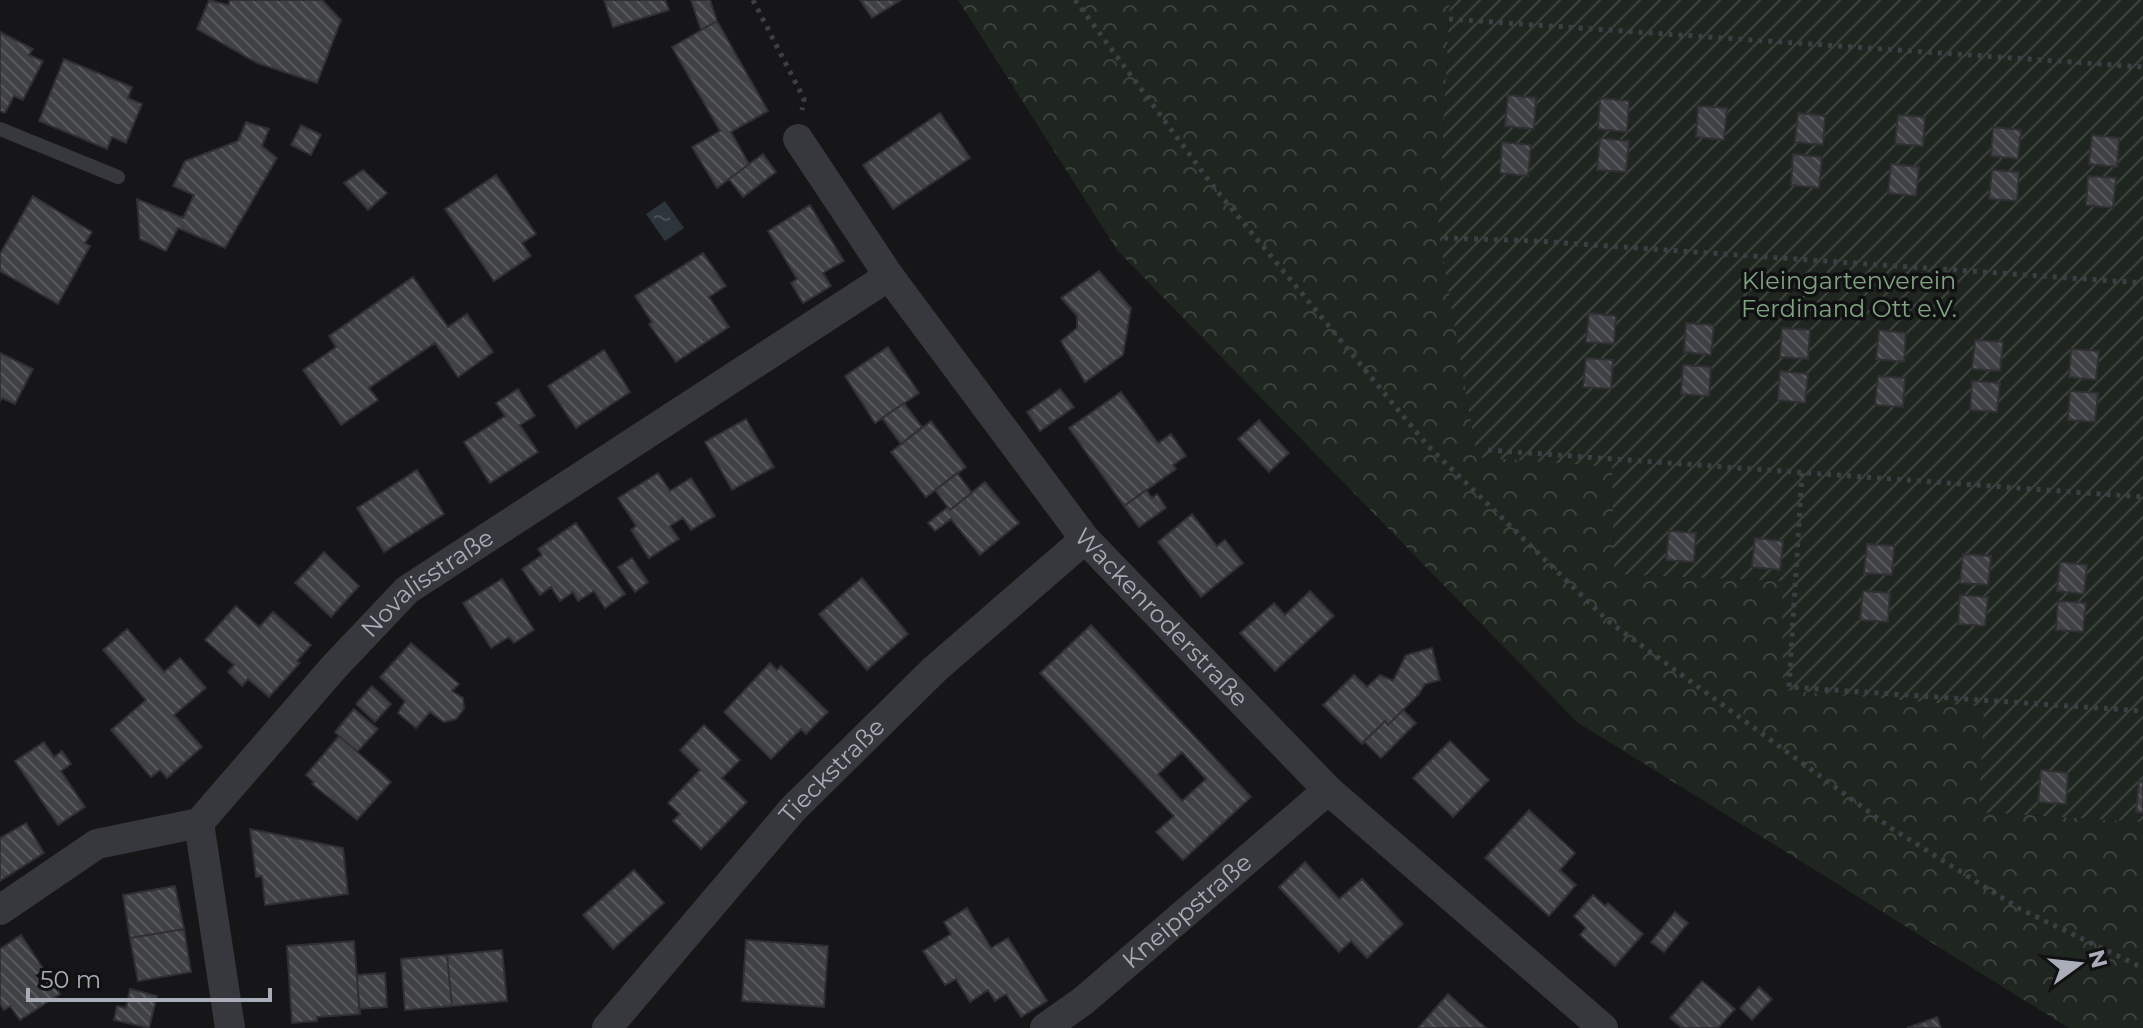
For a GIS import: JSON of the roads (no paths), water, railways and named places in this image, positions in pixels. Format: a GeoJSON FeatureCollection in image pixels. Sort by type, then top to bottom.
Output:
{"type":"FeatureCollection","features":[{"type":"Feature","properties":{"kind":"street","name":"Wackenroderstraße"},"geometry":{"type":"LineString","coordinates":[[798,139],[889,276],[1085,539],[1328,790],[1603,1028]]}},
{"type":"Feature","properties":{"kind":"street","name":"Novalisstraße"},"geometry":{"type":"LineString","coordinates":[[199,823],[334,667],[407,590],[889,276]]}},
{"type":"Feature","properties":{"kind":"street","name":"Tieckstraße"},"geometry":{"type":"LineString","coordinates":[[607,1028],[793,809],[935,669],[1085,539]]}},
{"type":"Feature","properties":{"kind":"street","name":"Kneippstraße"},"geometry":{"type":"LineString","coordinates":[[1045,1028],[1083,1001],[1328,790]]}},
{"type":"Feature","properties":{"kind":"street"},"geometry":{"type":"LineString","coordinates":[[0,910],[97,844],[199,823],[230,1028]]}},
{"type":"Feature","properties":{"kind":"lane"},"geometry":{"type":"LineString","coordinates":[[0,129],[118,177]]}},
{"type":"Feature","properties":{"kind":"water"},"geometry":{"type":"Polygon","coordinates":[[[665,201],[684,228],[665,241],[646,214],[665,201]]]}},
{"type":"Feature","properties":{"kind":"park label","name":"Kleingartenverein Ferdinand Ott e.V."},"geometry":{"type":"Point","coordinates":[1849,295]}}]}
